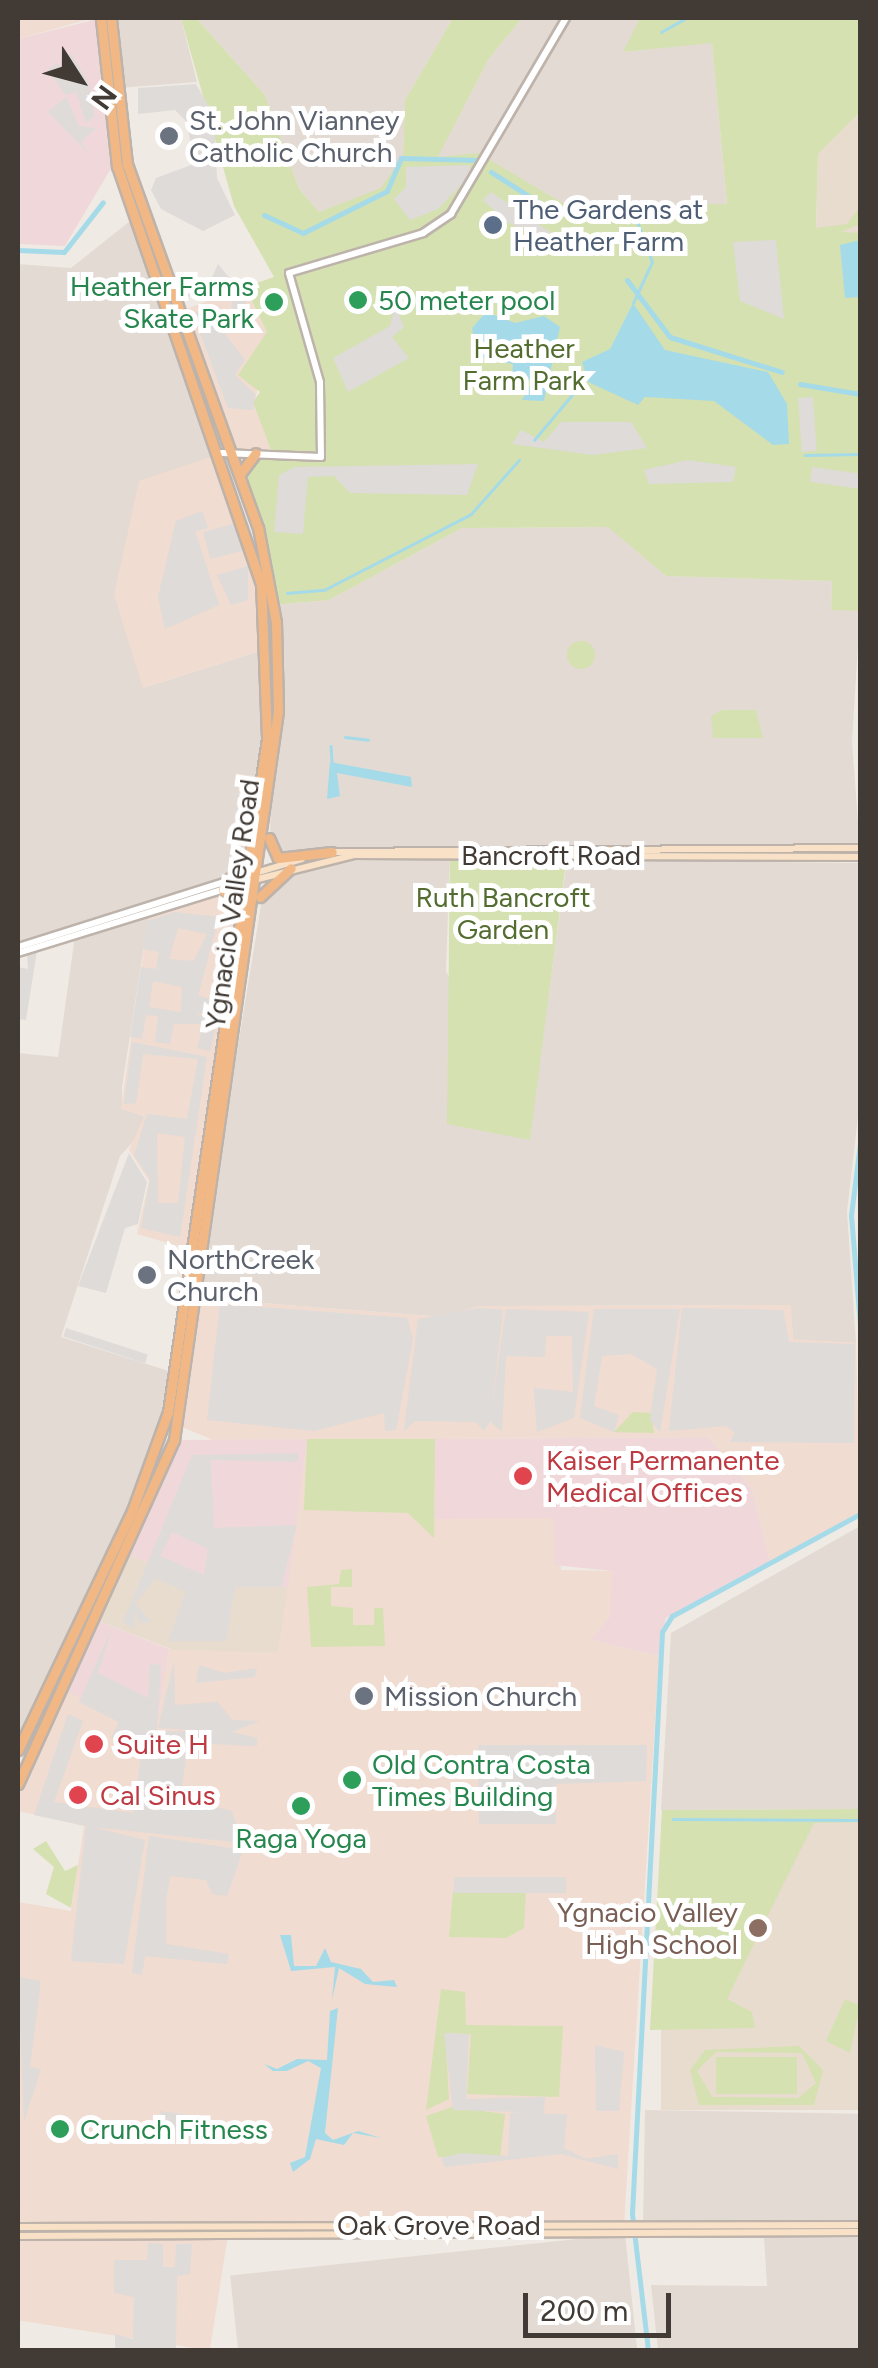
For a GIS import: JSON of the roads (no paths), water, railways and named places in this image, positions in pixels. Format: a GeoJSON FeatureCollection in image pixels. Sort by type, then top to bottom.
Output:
{"type":"FeatureCollection","features":[{"type":"Feature","properties":{"kind":"highway","name":"Ygnacio Valley Road"},"geometry":{"type":"LineString","coordinates":[[18,1784],[174,1440],[270,809],[278,678],[270,582],[240,476],[226,452],[116,166],[101,18]]}},
{"type":"Feature","properties":{"kind":"highway","name":"Ygnacio Valley Road"},"geometry":{"type":"LineString","coordinates":[[18,1750],[132,1511],[168,1412],[269,690],[254,554],[226,452],[127,164],[111,18]]}},
{"type":"Feature","properties":{"kind":"highway"},"geometry":{"type":"LineString","coordinates":[[240,476],[256,453]]}},
{"type":"Feature","properties":{"kind":"highway"},"geometry":{"type":"LineString","coordinates":[[254,554],[270,582]]}},
{"type":"Feature","properties":{"kind":"highway"},"geometry":{"type":"LineString","coordinates":[[270,809],[278,858],[332,852]]}},
{"type":"Feature","properties":{"kind":"highway"},"geometry":{"type":"LineString","coordinates":[[253,923],[264,887],[291,868]]}},
{"type":"Feature","properties":{"kind":"highway"},"geometry":{"type":"LineString","coordinates":[[223,886],[241,910]]}},
{"type":"Feature","properties":{"kind":"main road","name":"Bancroft Road"},"geometry":{"type":"LineString","coordinates":[[245,879],[332,852],[859,853]]}},
{"type":"Feature","properties":{"kind":"main road","name":"Bancroft Road"},"geometry":{"type":"LineString","coordinates":[[260,874],[354,855],[859,853]]}},
{"type":"Feature","properties":{"kind":"main road","name":"Oak Grove Road"},"geometry":{"type":"LineString","coordinates":[[18,2227],[638,2225],[860,2229]]}},
{"type":"Feature","properties":{"kind":"main road"},"geometry":{"type":"LineString","coordinates":[[592,2234],[620,2226]]}},
{"type":"Feature","properties":{"kind":"main road","name":"Oak Grove Road"},"geometry":{"type":"LineString","coordinates":[[18,2236],[640,2234],[860,2229]]}},
{"type":"Feature","properties":{"kind":"street"},"geometry":{"type":"LineString","coordinates":[[226,452],[321,457],[320,382],[288,274],[423,233],[451,214],[566,18]]}},
{"type":"Feature","properties":{"kind":"street"},"geometry":{"type":"LineString","coordinates":[[223,886],[248,859]]}},
{"type":"Feature","properties":{"kind":"street"},"geometry":{"type":"LineString","coordinates":[[18,950],[245,879]]}},
{"type":"Feature","properties":{"kind":"water"},"geometry":{"type":"Polygon","coordinates":[[[860,240],[860,297],[845,298],[840,245],[860,240]]]}},
{"type":"Feature","properties":{"kind":"water","name":"50 meter pool"},"geometry":{"type":"Polygon","coordinates":[[[358,286],[368,290],[372,300],[368,310],[358,314],[348,310],[344,300],[348,290],[358,286]]]}},
{"type":"Feature","properties":{"kind":"water"},"geometry":{"type":"Polygon","coordinates":[[[633,303],[665,350],[768,372],[787,404],[789,444],[773,445],[714,401],[645,397],[638,405],[588,382],[582,362],[610,349],[633,303]]]}},
{"type":"Feature","properties":{"kind":"water"},"geometry":{"type":"Polygon","coordinates":[[[486,312],[515,323],[544,316],[560,327],[544,401],[522,400],[533,381],[512,375],[513,364],[477,357],[472,328],[486,312]]]}},
{"type":"Feature","properties":{"kind":"water"},"geometry":{"type":"Polygon","coordinates":[[[330,762],[411,777],[412,787],[337,773],[340,796],[327,799],[330,762]]]}},
{"type":"Feature","properties":{"kind":"water"},"geometry":{"type":"Polygon","coordinates":[[[280,1935],[291,1935],[294,1966],[316,1966],[325,1948],[331,1962],[361,1969],[373,1982],[394,1980],[397,1987],[365,1984],[339,1968],[332,2000],[335,1967],[291,1971],[280,1935]]]}},
{"type":"Feature","properties":{"kind":"water"},"geometry":{"type":"Polygon","coordinates":[[[338,2008],[325,2133],[333,2140],[358,2131],[381,2138],[353,2133],[344,2145],[316,2139],[310,2159],[293,2172],[290,2163],[305,2157],[321,2068],[308,2061],[287,2071],[273,2071],[264,2064],[277,2069],[297,2059],[327,2060],[330,2011],[338,2008]]]}},
{"type":"Feature","properties":{"kind":"waterway"},"geometry":{"type":"LineString","coordinates":[[661,32],[686,18]]}},
{"type":"Feature","properties":{"kind":"waterway"},"geometry":{"type":"LineString","coordinates":[[264,215],[303,233],[387,191],[401,158],[478,160]]}},
{"type":"Feature","properties":{"kind":"waterway"},"geometry":{"type":"LineString","coordinates":[[491,172],[557,214]]}},
{"type":"Feature","properties":{"kind":"waterway"},"geometry":{"type":"LineString","coordinates":[[18,250],[64,252],[103,202]]}},
{"type":"Feature","properties":{"kind":"waterway"},"geometry":{"type":"LineString","coordinates":[[633,211],[652,262],[633,303]]}},
{"type":"Feature","properties":{"kind":"waterway"},"geometry":{"type":"LineString","coordinates":[[627,280],[670,337],[782,372]]}},
{"type":"Feature","properties":{"kind":"waterway"},"geometry":{"type":"LineString","coordinates":[[534,440],[587,377]]}},
{"type":"Feature","properties":{"kind":"waterway"},"geometry":{"type":"LineString","coordinates":[[800,384],[860,394]]}},
{"type":"Feature","properties":{"kind":"waterway"},"geometry":{"type":"LineString","coordinates":[[805,455],[860,454]]}},
{"type":"Feature","properties":{"kind":"waterway"},"geometry":{"type":"LineString","coordinates":[[287,593],[324,590],[471,514],[519,460]]}},
{"type":"Feature","properties":{"kind":"waterway"},"geometry":{"type":"LineString","coordinates":[[860,726],[860,753]]}},
{"type":"Feature","properties":{"kind":"waterway"},"geometry":{"type":"LineString","coordinates":[[345,737],[368,740]]}},
{"type":"Feature","properties":{"kind":"waterway"},"geometry":{"type":"LineString","coordinates":[[331,746],[332,762]]}},
{"type":"Feature","properties":{"kind":"waterway"},"geometry":{"type":"LineString","coordinates":[[860,1143],[851,1215],[860,1325]]}},
{"type":"Feature","properties":{"kind":"waterway"},"geometry":{"type":"LineString","coordinates":[[648,2350],[632,2213],[662,1632],[672,1616],[860,1514]]}},
{"type":"Feature","properties":{"kind":"waterway"},"geometry":{"type":"LineString","coordinates":[[673,1819],[860,1820]]}},
{"type":"Feature","properties":{"kind":"place","name":"St. John Vianney Catholic Church"},"geometry":{"type":"Point","coordinates":[169,136]}},
{"type":"Feature","properties":{"kind":"place","name":"The Gardens at Heather Farm"},"geometry":{"type":"Point","coordinates":[493,225]}},
{"type":"Feature","properties":{"kind":"place","name":"50 meter pool"},"geometry":{"type":"Point","coordinates":[358,300]}},
{"type":"Feature","properties":{"kind":"place","name":"Heather Farms Skate Park"},"geometry":{"type":"Point","coordinates":[274,302]}},
{"type":"Feature","properties":{"kind":"place","name":"NorthCreek Church"},"geometry":{"type":"Point","coordinates":[147,1275]}},
{"type":"Feature","properties":{"kind":"place","name":"Kaiser Permanente Medical Offices"},"geometry":{"type":"Point","coordinates":[523,1476]}},
{"type":"Feature","properties":{"kind":"place","name":"Mission Church"},"geometry":{"type":"Point","coordinates":[364,1696]}},
{"type":"Feature","properties":{"kind":"place","name":"Suite H"},"geometry":{"type":"Point","coordinates":[94,1744]}},
{"type":"Feature","properties":{"kind":"place","name":"Old Contra Costa Times Building"},"geometry":{"type":"Point","coordinates":[352,1780]}},
{"type":"Feature","properties":{"kind":"place","name":"Cal Sinus"},"geometry":{"type":"Point","coordinates":[78,1795]}},
{"type":"Feature","properties":{"kind":"place","name":"Raga Yoga"},"geometry":{"type":"Point","coordinates":[301,1806]}},
{"type":"Feature","properties":{"kind":"place","name":"Ygnacio Valley High School"},"geometry":{"type":"Point","coordinates":[758,1928]}},
{"type":"Feature","properties":{"kind":"place","name":"Crunch Fitness"},"geometry":{"type":"Point","coordinates":[60,2129]}},
{"type":"Feature","properties":{"kind":"park label","name":"Heather Farm Park"},"geometry":{"type":"Point","coordinates":[524,364]}},
{"type":"Feature","properties":{"kind":"park label","name":"Ruth Bancroft Garden"},"geometry":{"type":"Point","coordinates":[503,913]}}]}
